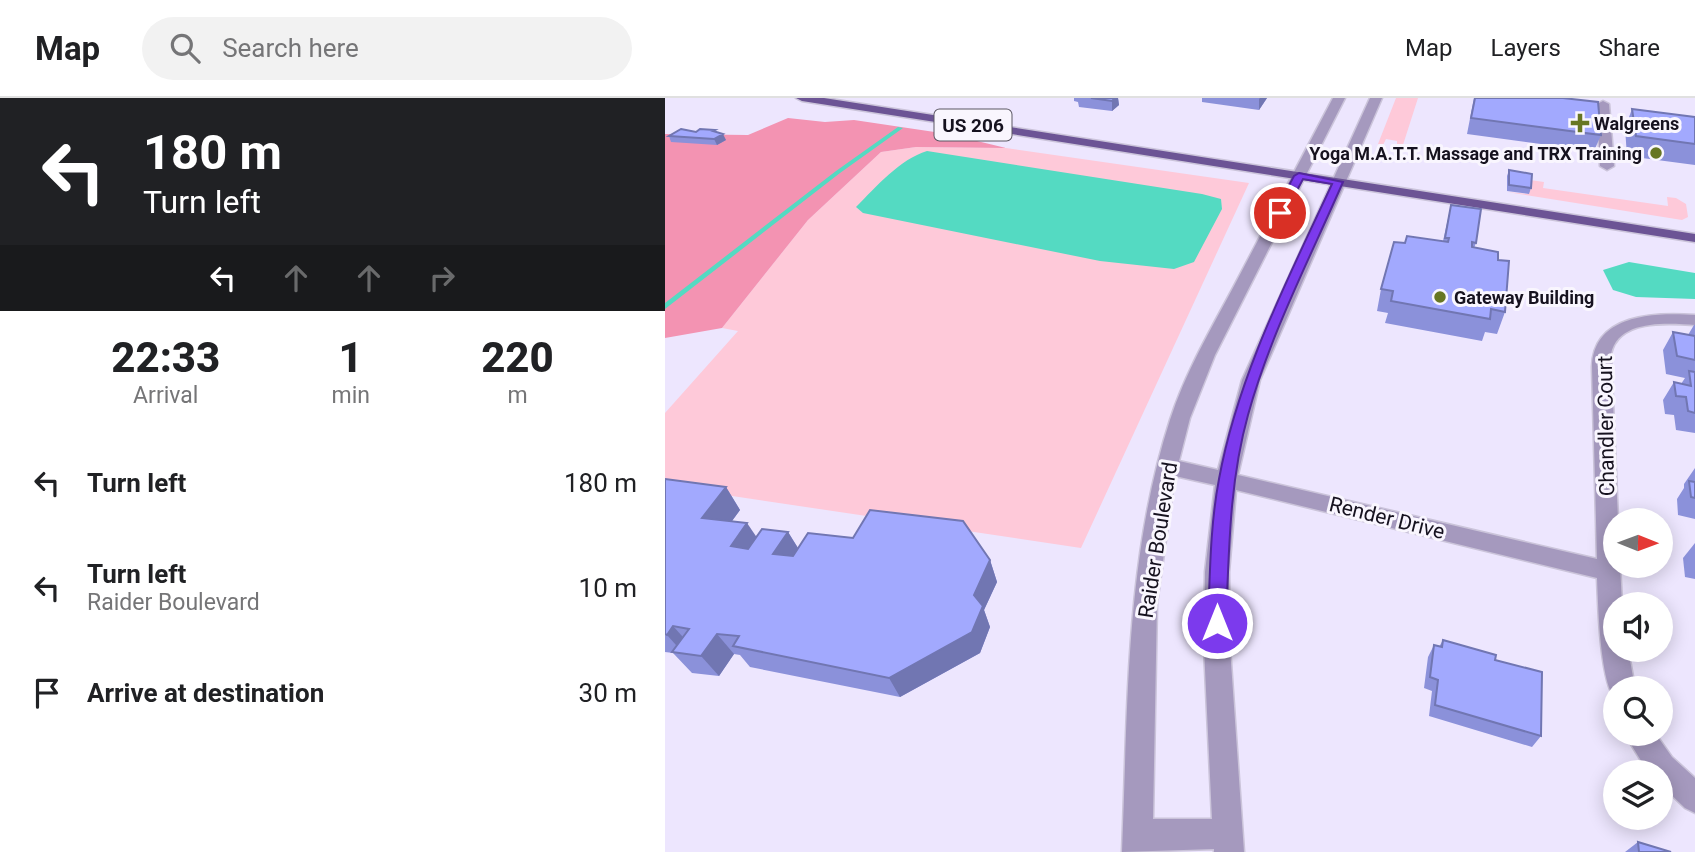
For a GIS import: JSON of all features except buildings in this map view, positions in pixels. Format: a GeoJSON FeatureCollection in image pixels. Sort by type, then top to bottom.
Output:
{"type":"FeatureCollection","features":[{"type":"Feature","properties":{"kind":"main road","name":"US 206"},"geometry":{"type":"LineString","coordinates":[[802,98],[1695,238]]}},
{"type":"Feature","properties":{"kind":"street","name":"Raider Boulevard"},"geometry":{"type":"LineString","coordinates":[[1137,843],[1145,603],[1167,466],[1180,418],[1206,355],[1339,98]]}},
{"type":"Feature","properties":{"kind":"street"},"geometry":{"type":"LineString","coordinates":[[1137,843],[1229,843],[1217,648],[1217,572],[1226,479],[1251,380],[1375,98]]}},
{"type":"Feature","properties":{"kind":"street"},"geometry":{"type":"LineString","coordinates":[[1603,104],[1607,166]]}},
{"type":"Feature","properties":{"kind":"street","name":"Chandler Court"},"geometry":{"type":"LineString","coordinates":[[1606,508],[1603,347],[1617,331],[1639,322],[1670,318],[1695,320]]}},
{"type":"Feature","properties":{"kind":"street","name":"Render Drive"},"geometry":{"type":"LineString","coordinates":[[1167,466],[1603,570]]}},
{"type":"Feature","properties":{"kind":"street","name":"Chandler Court"},"geometry":{"type":"LineString","coordinates":[[1608,578],[1611,625],[1620,676]]}},
{"type":"Feature","properties":{"kind":"street"},"geometry":{"type":"LineString","coordinates":[[1648,746],[1662,767],[1695,797]]}},
{"type":"Feature","properties":{"kind":"shaded area"},"geometry":{"type":"Polygon","coordinates":[[[1396,98],[1418,98],[1402,148],[1397,147],[1397,141],[1386,139],[1383,145],[1378,144],[1396,98]]]}},
{"type":"Feature","properties":{"kind":"shaded area"},"geometry":{"type":"Polygon","coordinates":[[[788,118],[825,122],[854,120],[948,134],[1006,148],[916,147],[881,152],[808,220],[722,328],[665,338],[665,134],[748,135],[788,118]]]}},
{"type":"Feature","properties":{"kind":"shaded area"},"geometry":{"type":"Polygon","coordinates":[[[916,147],[1006,148],[1249,183],[1081,548],[665,486],[665,413],[738,331],[722,328],[808,220],[881,152],[916,147]]]}},
{"type":"Feature","properties":{"kind":"shaded area"},"geometry":{"type":"Polygon","coordinates":[[[927,151],[1202,194],[1221,199],[1222,209],[1194,262],[1174,269],[1100,261],[863,213],[856,207],[898,167],[927,151]]]}},
{"type":"Feature","properties":{"kind":"shaded area"},"geometry":{"type":"Polygon","coordinates":[[[1530,180],[1544,182],[1543,188],[1668,206],[1667,197],[1676,198],[1686,204],[1688,217],[1682,220],[1507,192],[1528,194],[1530,180]]]}},
{"type":"Feature","properties":{"kind":"shaded area"},"geometry":{"type":"Polygon","coordinates":[[[1629,262],[1695,273],[1695,299],[1636,297],[1613,290],[1603,270],[1629,262]]]}},
{"type":"Feature","properties":{"kind":"waterway"},"geometry":{"type":"LineString","coordinates":[[665,307],[838,172],[900,128]]}},
{"type":"Feature","properties":{"kind":"place","name":"Walgreens"},"geometry":{"type":"Point","coordinates":[1580,123]}},
{"type":"Feature","properties":{"kind":"place","name":"Yoga M.A.T.T. Massage and TRX Training"},"geometry":{"type":"Point","coordinates":[1656,153]}},
{"type":"Feature","properties":{"kind":"place","name":"Gateway Building"},"geometry":{"type":"Point","coordinates":[1440,297]}},
{"type":"Feature","properties":{"kind":"route"},"geometry":{"type":"LineString","coordinates":[[1217,623],[1217,572],[1226,479],[1241,415],[1251,380],[1338,182],[1299,176],[1280,213]]}}]}
